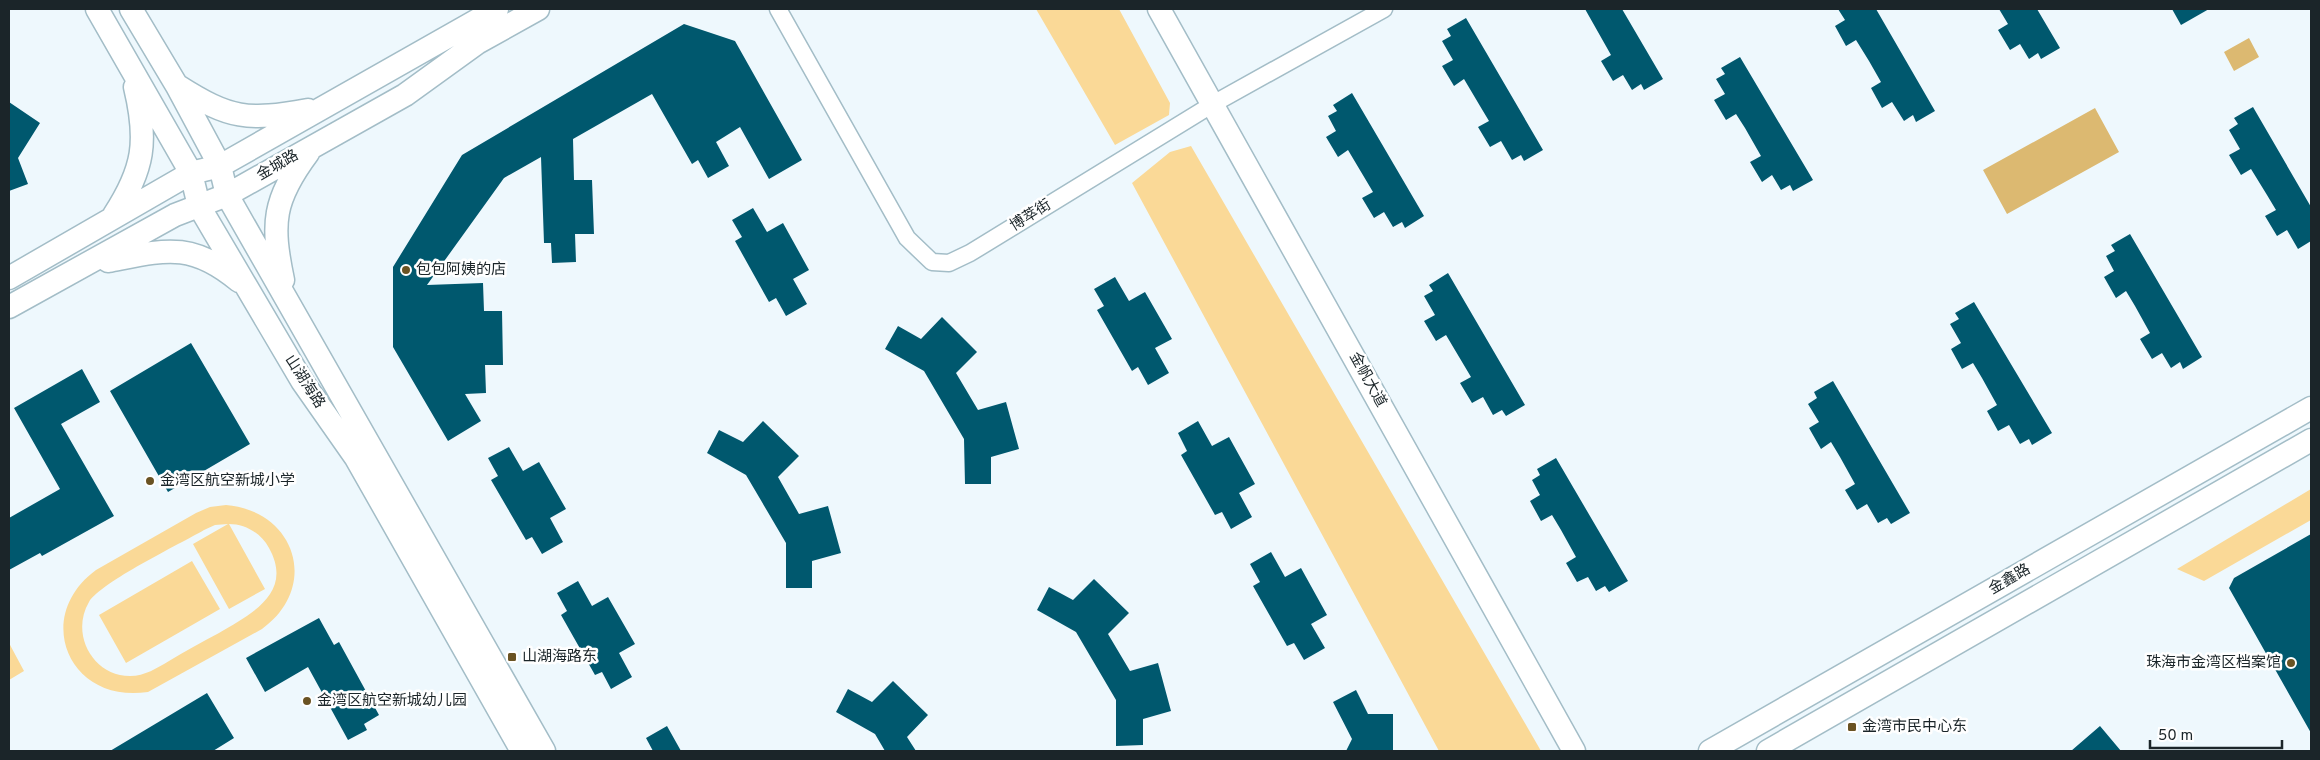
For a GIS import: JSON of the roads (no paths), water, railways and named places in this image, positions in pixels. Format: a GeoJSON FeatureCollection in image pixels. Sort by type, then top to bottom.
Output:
{"type":"FeatureCollection","features":[{"type":"Feature","properties":{"kind":"street","name":"山湖海路"},"geometry":{"type":"LineString","coordinates":[[97,9],[191,173],[199,206],[302,381],[356,458],[522,751]]}},
{"type":"Feature","properties":{"kind":"street","name":"山湖海路"},"geometry":{"type":"LineString","coordinates":[[131,9],[177,86],[220,166],[227,196],[544,751]]}},
{"type":"Feature","properties":{"kind":"street","name":"金城路"},"geometry":{"type":"LineString","coordinates":[[9,278],[191,173],[220,166],[329,106],[497,9]]}},
{"type":"Feature","properties":{"kind":"street","name":"金城路"},"geometry":{"type":"LineString","coordinates":[[9,307],[175,216],[227,196],[405,95],[477,43],[538,9]]}},
{"type":"Feature","properties":{"kind":"street","name":"博萃街"},"geometry":{"type":"LineString","coordinates":[[778,9],[907,238],[932,262],[949,263],[970,254],[1213,104],[1384,9]]}},
{"type":"Feature","properties":{"kind":"street","name":"金帆大道"},"geometry":{"type":"LineString","coordinates":[[1159,9],[1574,751]]}},
{"type":"Feature","properties":{"kind":"street"},"geometry":{"type":"LineString","coordinates":[[114,216],[129,192],[140,165],[141,157],[141,112],[130,67]]}},
{"type":"Feature","properties":{"kind":"street"},"geometry":{"type":"LineString","coordinates":[[177,86],[208,105],[232,115],[273,116],[329,106]]}},
{"type":"Feature","properties":{"kind":"street"},"geometry":{"type":"LineString","coordinates":[[288,301],[278,255],[275,228],[279,202],[290,178],[313,147]]}},
{"type":"Feature","properties":{"kind":"street"},"geometry":{"type":"LineString","coordinates":[[90,264],[152,252],[173,250],[192,253],[208,259],[228,271],[248,288]]}},
{"type":"Feature","properties":{"kind":"street","name":"金鑫路"},"geometry":{"type":"LineString","coordinates":[[1710,751],[2311,408]]}},
{"type":"Feature","properties":{"kind":"street","name":"金鑫路"},"geometry":{"type":"LineString","coordinates":[[1768,751],[2311,440]]}},
{"type":"Feature","properties":{"kind":"place","name":"包包阿姨的店"},"geometry":{"type":"Point","coordinates":[406,270]}},
{"type":"Feature","properties":{"kind":"place","name":"金湾区航空新城小学"},"geometry":{"type":"Point","coordinates":[150,481]}},
{"type":"Feature","properties":{"kind":"place","name":"山湖海路东"},"geometry":{"type":"Point","coordinates":[512,657]}},
{"type":"Feature","properties":{"kind":"place","name":"珠海市金湾区档案馆"},"geometry":{"type":"Point","coordinates":[2291,663]}},
{"type":"Feature","properties":{"kind":"place","name":"金湾区航空新城幼儿园"},"geometry":{"type":"Point","coordinates":[307,701]}},
{"type":"Feature","properties":{"kind":"place","name":"金湾市民中心东"},"geometry":{"type":"Point","coordinates":[1852,727]}}]}
